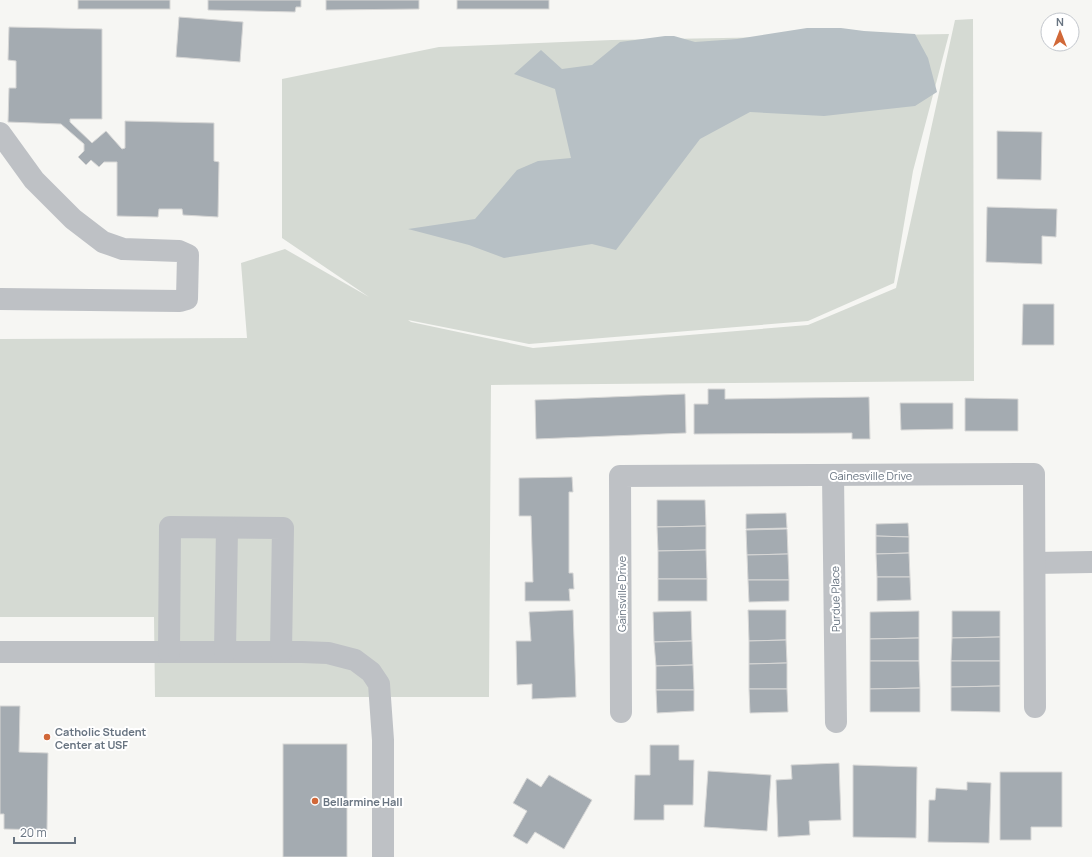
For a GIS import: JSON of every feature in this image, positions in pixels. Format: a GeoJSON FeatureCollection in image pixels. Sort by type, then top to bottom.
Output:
{"type":"FeatureCollection","features":[{"type":"Feature","properties":{"kind":"street"},"geometry":{"type":"LineString","coordinates":[[0,133],[34,180],[73,219],[103,242],[123,249],[179,251],[188,255],[187,298],[180,301],[0,299]]}},
{"type":"Feature","properties":{"kind":"street","name":"Gainesville Drive"},"geometry":{"type":"LineString","coordinates":[[620,476],[1034,474],[1035,706]]}},
{"type":"Feature","properties":{"kind":"street","name":"Purdue Place"},"geometry":{"type":"LineString","coordinates":[[833,475],[836,722]]}},
{"type":"Feature","properties":{"kind":"street","name":"Gainsville Drive"},"geometry":{"type":"LineString","coordinates":[[620,476],[621,712]]}},
{"type":"Feature","properties":{"kind":"street"},"geometry":{"type":"LineString","coordinates":[[169,652],[170,527],[283,528],[281,652]]}},
{"type":"Feature","properties":{"kind":"street"},"geometry":{"type":"LineString","coordinates":[[225,652],[227,528]]}},
{"type":"Feature","properties":{"kind":"street"},"geometry":{"type":"LineString","coordinates":[[1035,563],[1092,562]]}},
{"type":"Feature","properties":{"kind":"street"},"geometry":{"type":"LineString","coordinates":[[0,652],[328,653],[356,660],[371,672],[379,684],[383,740],[383,857]]}},
{"type":"Feature","properties":{"kind":"shaded area"},"geometry":{"type":"Polygon","coordinates":[[[973,19],[974,381],[491,385],[489,697],[155,697],[154,617],[0,617],[0,339],[247,338],[241,263],[285,249],[369,297],[282,238],[282,79],[439,47],[612,40],[949,34],[913,171],[894,283],[808,321],[529,344],[408,320],[411,322],[533,348],[808,325],[896,288],[955,20],[973,19]]]}},
{"type":"Feature","properties":{"kind":"shaded area"},"geometry":{"type":"Polygon","coordinates":[[[807,28],[841,28],[915,34],[928,58],[937,92],[915,106],[824,116],[750,112],[700,139],[616,250],[592,244],[504,258],[469,245],[408,229],[475,219],[517,170],[538,161],[571,158],[555,89],[514,74],[541,50],[562,69],[592,65],[620,42],[665,36],[674,36],[695,42],[737,39],[807,28]]]}},
{"type":"Feature","properties":{"kind":"building"},"geometry":{"type":"Polygon","coordinates":[[[78,0],[170,0],[170,9],[78,9],[78,0]]]}},
{"type":"Feature","properties":{"kind":"building"},"geometry":{"type":"Polygon","coordinates":[[[208,0],[301,0],[301,7],[296,7],[295,12],[208,10],[208,0]]]}},
{"type":"Feature","properties":{"kind":"building"},"geometry":{"type":"Polygon","coordinates":[[[326,0],[419,0],[419,9],[326,10],[326,0]]]}},
{"type":"Feature","properties":{"kind":"building"},"geometry":{"type":"Polygon","coordinates":[[[457,0],[549,0],[549,9],[457,9],[457,0]]]}},
{"type":"Feature","properties":{"kind":"building"},"geometry":{"type":"Polygon","coordinates":[[[179,17],[243,22],[240,62],[176,57],[179,17]]]}},
{"type":"Feature","properties":{"kind":"building"},"geometry":{"type":"Polygon","coordinates":[[[9,27],[102,29],[102,119],[70,119],[70,122],[92,143],[106,131],[122,149],[125,148],[125,121],[214,123],[214,161],[219,162],[218,217],[183,215],[182,209],[159,209],[158,217],[117,216],[117,162],[104,162],[99,167],[91,160],[86,165],[78,157],[84,151],[84,144],[61,124],[8,122],[9,88],[16,88],[16,61],[8,60],[9,27]]]}},
{"type":"Feature","properties":{"kind":"building"},"geometry":{"type":"Polygon","coordinates":[[[997,131],[1042,132],[1041,180],[997,179],[997,131]]]}},
{"type":"Feature","properties":{"kind":"building"},"geometry":{"type":"Polygon","coordinates":[[[987,207],[1057,209],[1056,237],[1042,236],[1042,264],[986,262],[987,207]]]}},
{"type":"Feature","properties":{"kind":"building"},"geometry":{"type":"Polygon","coordinates":[[[1023,304],[1054,304],[1054,345],[1022,345],[1023,304]]]}},
{"type":"Feature","properties":{"kind":"building"},"geometry":{"type":"Polygon","coordinates":[[[708,389],[725,389],[725,399],[869,397],[870,439],[852,439],[852,433],[694,434],[694,404],[708,404],[708,389]]]}},
{"type":"Feature","properties":{"kind":"building"},"geometry":{"type":"Polygon","coordinates":[[[685,394],[686,433],[536,439],[535,400],[685,394]]]}},
{"type":"Feature","properties":{"kind":"building"},"geometry":{"type":"Polygon","coordinates":[[[965,398],[1018,399],[1018,431],[965,431],[965,398]]]}},
{"type":"Feature","properties":{"kind":"building"},"geometry":{"type":"Polygon","coordinates":[[[900,403],[953,403],[953,429],[901,430],[900,403]]]}},
{"type":"Feature","properties":{"kind":"building"},"geometry":{"type":"Polygon","coordinates":[[[572,477],[573,492],[569,492],[569,573],[573,573],[574,589],[569,589],[570,601],[525,601],[525,582],[533,582],[531,516],[519,516],[519,478],[572,477]]]}},
{"type":"Feature","properties":{"kind":"building"},"geometry":{"type":"Polygon","coordinates":[[[657,500],[705,500],[706,526],[657,527],[657,500]]]}},
{"type":"Feature","properties":{"kind":"building"},"geometry":{"type":"Polygon","coordinates":[[[786,513],[787,528],[746,529],[746,514],[786,513]]]}},
{"type":"Feature","properties":{"kind":"building"},"geometry":{"type":"Polygon","coordinates":[[[908,523],[909,537],[876,536],[876,524],[908,523]]]}},
{"type":"Feature","properties":{"kind":"building"},"geometry":{"type":"Polygon","coordinates":[[[706,526],[706,550],[658,551],[657,527],[706,526]]]}},
{"type":"Feature","properties":{"kind":"building"},"geometry":{"type":"Polygon","coordinates":[[[787,529],[788,554],[747,555],[746,530],[787,529]]]}},
{"type":"Feature","properties":{"kind":"building"},"geometry":{"type":"Polygon","coordinates":[[[876,536],[909,537],[909,553],[876,554],[876,536]]]}},
{"type":"Feature","properties":{"kind":"building"},"geometry":{"type":"Polygon","coordinates":[[[706,550],[707,579],[658,579],[658,551],[706,550]]]}},
{"type":"Feature","properties":{"kind":"building"},"geometry":{"type":"Polygon","coordinates":[[[909,553],[910,577],[877,577],[876,554],[909,553]]]}},
{"type":"Feature","properties":{"kind":"building"},"geometry":{"type":"Polygon","coordinates":[[[788,554],[789,580],[748,580],[747,555],[788,554]]]}},
{"type":"Feature","properties":{"kind":"building"},"geometry":{"type":"Polygon","coordinates":[[[877,577],[910,577],[911,600],[877,601],[877,577]]]}},
{"type":"Feature","properties":{"kind":"building"},"geometry":{"type":"Polygon","coordinates":[[[658,579],[707,579],[707,601],[658,601],[658,579]]]}},
{"type":"Feature","properties":{"kind":"building"},"geometry":{"type":"Polygon","coordinates":[[[748,580],[789,580],[789,601],[749,602],[748,580]]]}},
{"type":"Feature","properties":{"kind":"building"},"geometry":{"type":"Polygon","coordinates":[[[573,610],[576,697],[532,699],[532,684],[517,685],[516,641],[531,641],[529,612],[573,610]]]}},
{"type":"Feature","properties":{"kind":"building"},"geometry":{"type":"Polygon","coordinates":[[[748,610],[786,610],[786,640],[749,641],[748,610]]]}},
{"type":"Feature","properties":{"kind":"building"},"geometry":{"type":"Polygon","coordinates":[[[691,611],[692,641],[654,642],[653,612],[691,611]]]}},
{"type":"Feature","properties":{"kind":"building"},"geometry":{"type":"Polygon","coordinates":[[[919,611],[919,638],[870,639],[870,612],[919,611]]]}},
{"type":"Feature","properties":{"kind":"building"},"geometry":{"type":"Polygon","coordinates":[[[952,611],[1000,611],[1000,637],[952,638],[952,611]]]}},
{"type":"Feature","properties":{"kind":"building"},"geometry":{"type":"Polygon","coordinates":[[[1000,637],[1000,661],[951,661],[952,638],[1000,637]]]}},
{"type":"Feature","properties":{"kind":"building"},"geometry":{"type":"Polygon","coordinates":[[[919,638],[919,661],[870,661],[870,639],[919,638]]]}},
{"type":"Feature","properties":{"kind":"building"},"geometry":{"type":"Polygon","coordinates":[[[786,640],[787,663],[749,664],[749,641],[786,640]]]}},
{"type":"Feature","properties":{"kind":"building"},"geometry":{"type":"Polygon","coordinates":[[[692,641],[693,665],[656,666],[654,642],[692,641]]]}},
{"type":"Feature","properties":{"kind":"building"},"geometry":{"type":"Polygon","coordinates":[[[870,661],[919,661],[920,688],[870,689],[870,661]]]}},
{"type":"Feature","properties":{"kind":"building"},"geometry":{"type":"Polygon","coordinates":[[[951,661],[1000,661],[1000,686],[951,687],[951,661]]]}},
{"type":"Feature","properties":{"kind":"building"},"geometry":{"type":"Polygon","coordinates":[[[787,663],[787,689],[749,689],[749,664],[787,663]]]}},
{"type":"Feature","properties":{"kind":"building"},"geometry":{"type":"Polygon","coordinates":[[[693,665],[694,690],[656,690],[656,666],[693,665]]]}},
{"type":"Feature","properties":{"kind":"building"},"geometry":{"type":"Polygon","coordinates":[[[1000,686],[1000,712],[951,711],[951,687],[1000,686]]]}},
{"type":"Feature","properties":{"kind":"building"},"geometry":{"type":"Polygon","coordinates":[[[920,688],[920,712],[870,712],[870,689],[920,688]]]}},
{"type":"Feature","properties":{"kind":"building"},"geometry":{"type":"Polygon","coordinates":[[[749,689],[787,689],[788,712],[750,713],[749,689]]]}},
{"type":"Feature","properties":{"kind":"building"},"geometry":{"type":"Polygon","coordinates":[[[656,690],[694,690],[694,711],[657,713],[656,690]]]}},
{"type":"Feature","properties":{"kind":"building"},"geometry":{"type":"Polygon","coordinates":[[[0,706],[20,706],[19,752],[48,753],[47,830],[4,829],[4,814],[0,814],[0,706]]]}},
{"type":"Feature","properties":{"kind":"building","name":"Bellarmine Hall"},"geometry":{"type":"Polygon","coordinates":[[[283,744],[347,744],[347,857],[283,857],[283,744]]]}},
{"type":"Feature","properties":{"kind":"building"},"geometry":{"type":"Polygon","coordinates":[[[650,745],[679,745],[679,760],[694,760],[693,805],[664,805],[664,820],[634,820],[635,775],[650,775],[650,745]]]}},
{"type":"Feature","properties":{"kind":"building"},"geometry":{"type":"Polygon","coordinates":[[[839,763],[841,820],[809,821],[810,835],[778,837],[776,780],[792,779],[791,765],[839,763]]]}},
{"type":"Feature","properties":{"kind":"building"},"geometry":{"type":"Polygon","coordinates":[[[853,765],[917,767],[916,838],[853,837],[853,765]]]}},
{"type":"Feature","properties":{"kind":"building"},"geometry":{"type":"Polygon","coordinates":[[[708,771],[771,775],[767,831],[704,827],[708,771]]]}},
{"type":"Feature","properties":{"kind":"building"},"geometry":{"type":"Polygon","coordinates":[[[1000,772],[1062,772],[1062,827],[1031,827],[1031,840],[1000,840],[1000,772]]]}},
{"type":"Feature","properties":{"kind":"building"},"geometry":{"type":"Polygon","coordinates":[[[549,775],[592,800],[564,849],[535,832],[527,844],[513,836],[527,811],[513,803],[527,778],[541,787],[549,775]]]}},
{"type":"Feature","properties":{"kind":"building"},"geometry":{"type":"Polygon","coordinates":[[[967,782],[991,783],[989,843],[928,842],[929,800],[935,800],[936,788],[967,790],[967,782]]]}},
{"type":"Feature","properties":{"kind":"place","name":"Catholic Student Center at USF"},"geometry":{"type":"Point","coordinates":[47,737]}},
{"type":"Feature","properties":{"kind":"place","name":"Bellarmine Hall"},"geometry":{"type":"Point","coordinates":[315,801]}}]}
